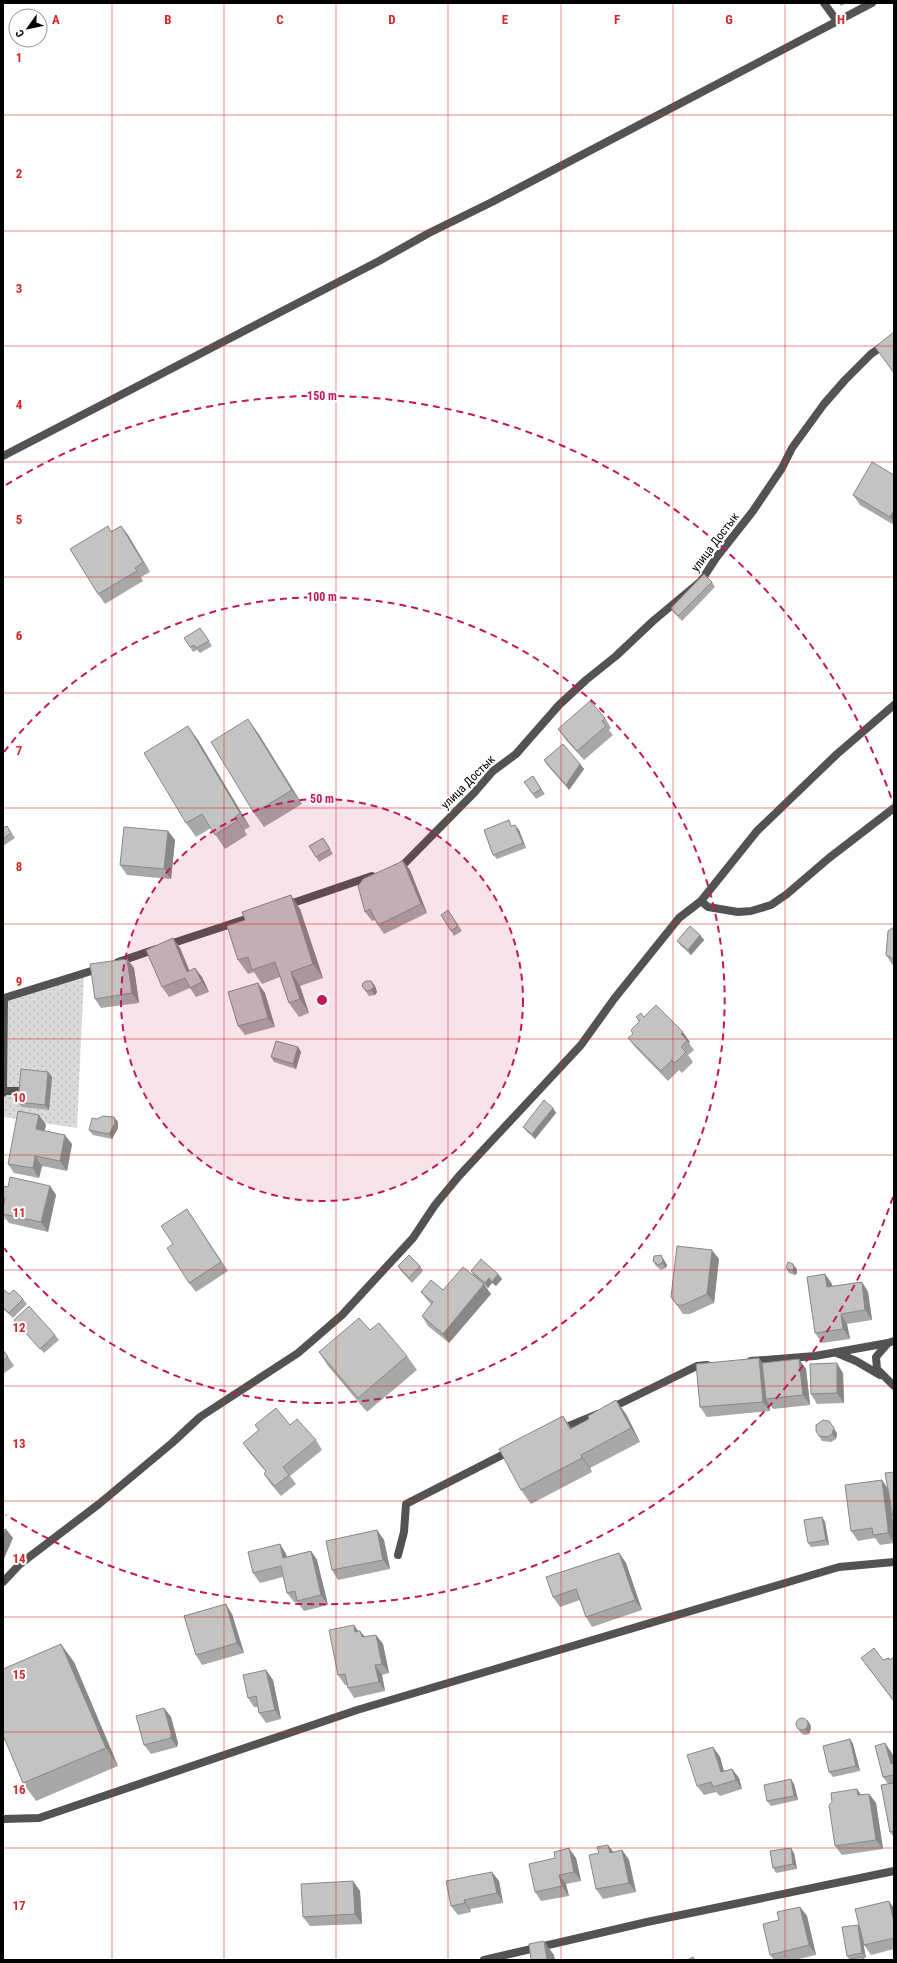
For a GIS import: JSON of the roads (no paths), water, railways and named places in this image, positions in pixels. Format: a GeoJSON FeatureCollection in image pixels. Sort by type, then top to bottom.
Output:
{"type":"FeatureCollection","features":[{"type":"Feature","properties":{"kind":"street"},"geometry":{"type":"LineString","coordinates":[[824,3],[837,21]]}},
{"type":"Feature","properties":{"kind":"street"},"geometry":{"type":"LineString","coordinates":[[3,456],[379,262],[429,233],[499,199],[872,3]]}},
{"type":"Feature","properties":{"kind":"street","name":"улица Достык"},"geometry":{"type":"LineString","coordinates":[[282,907],[401,866],[474,793],[493,771],[516,754],[559,706],[586,680],[616,656],[653,620],[701,581],[716,558],[753,511],[782,468],[792,448],[824,404],[871,354],[894,338]]}},
{"type":"Feature","properties":{"kind":"street"},"geometry":{"type":"LineString","coordinates":[[3,1582],[20,1564],[99,1504],[172,1443],[200,1417],[298,1353],[342,1315],[413,1238],[435,1205],[460,1176],[581,1045],[614,999],[679,918],[701,901],[757,831],[837,754],[894,705]]}},
{"type":"Feature","properties":{"kind":"street"},"geometry":{"type":"LineString","coordinates":[[701,901],[708,908],[738,912],[751,911],[771,905],[787,894],[829,858],[894,808]]}},
{"type":"Feature","properties":{"kind":"street"},"geometry":{"type":"LineString","coordinates":[[21,1091],[3,1092],[4,998],[74,977],[260,914]]}},
{"type":"Feature","properties":{"kind":"street"},"geometry":{"type":"LineString","coordinates":[[743,1361],[815,1356],[891,1342]]}},
{"type":"Feature","properties":{"kind":"street"},"geometry":{"type":"LineString","coordinates":[[883,1377],[877,1369],[876,1357],[891,1342]]}},
{"type":"Feature","properties":{"kind":"street"},"geometry":{"type":"LineString","coordinates":[[836,1353],[856,1361],[883,1377],[894,1386]]}},
{"type":"Feature","properties":{"kind":"street"},"geometry":{"type":"LineString","coordinates":[[551,1433],[603,1412],[697,1366],[713,1364]]}},
{"type":"Feature","properties":{"kind":"street"},"geometry":{"type":"LineString","coordinates":[[398,1554],[404,1532],[406,1504],[522,1445]]}},
{"type":"Feature","properties":{"kind":"street"},"geometry":{"type":"LineString","coordinates":[[3,1819],[39,1818],[357,1710],[839,1567],[894,1562]]}},
{"type":"Feature","properties":{"kind":"street"},"geometry":{"type":"LineString","coordinates":[[484,1960],[647,1922],[894,1871]]}}]}
